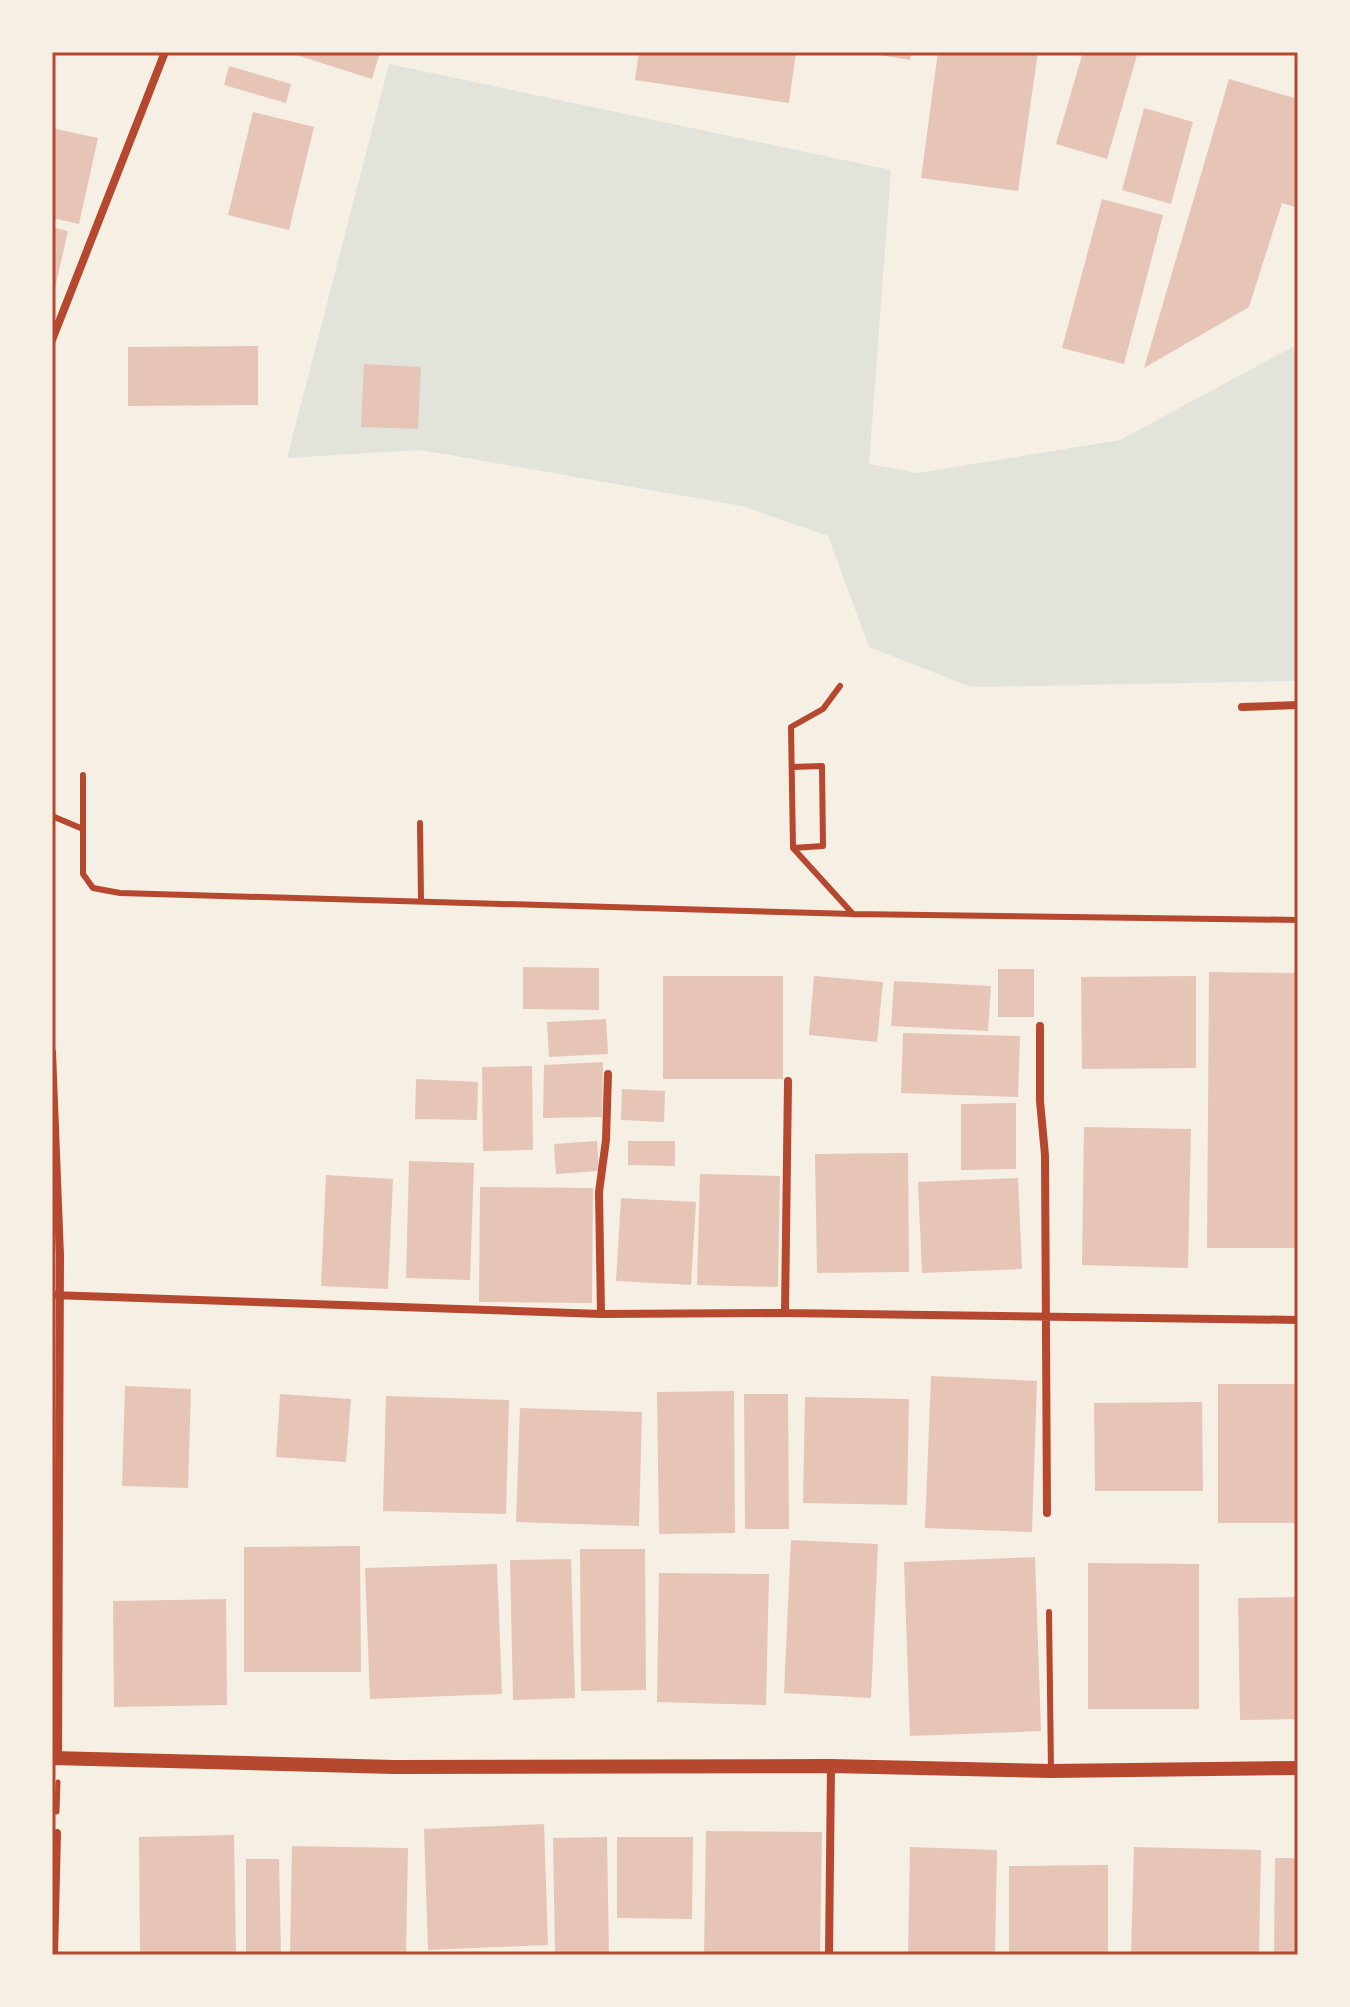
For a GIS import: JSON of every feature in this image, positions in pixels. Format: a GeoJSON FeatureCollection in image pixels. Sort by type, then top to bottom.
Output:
{"type":"FeatureCollection","features":[{"type":"Feature","properties":{"kind":"street"},"geometry":{"type":"LineString","coordinates":[[52,340],[165,52]]}},
{"type":"Feature","properties":{"kind":"street"},"geometry":{"type":"LineString","coordinates":[[1242,707],[1298,705]]}},
{"type":"Feature","properties":{"kind":"street"},"geometry":{"type":"LineString","coordinates":[[1040,1026],[1040,1101],[1045,1155],[1047,1513]]}},
{"type":"Feature","properties":{"kind":"street"},"geometry":{"type":"LineString","coordinates":[[52,1052],[56,1294],[55,1758],[394,1767],[831,1766],[1051,1771],[1298,1768]]}},
{"type":"Feature","properties":{"kind":"street"},"geometry":{"type":"LineString","coordinates":[[601,1314],[599,1192],[606,1140],[608,1074]]}},
{"type":"Feature","properties":{"kind":"street"},"geometry":{"type":"LineString","coordinates":[[785,1313],[788,1081]]}},
{"type":"Feature","properties":{"kind":"street"},"geometry":{"type":"LineString","coordinates":[[56,1294],[601,1314],[785,1313],[1298,1320]]}},
{"type":"Feature","properties":{"kind":"street"},"geometry":{"type":"LineString","coordinates":[[829,1955],[831,1766]]}},
{"type":"Feature","properties":{"kind":"street"},"geometry":{"type":"LineString","coordinates":[[54,1955],[57,1833]]}},
{"type":"Feature","properties":{"kind":"lane"},"geometry":{"type":"LineString","coordinates":[[840,686],[823,709],[791,727],[793,848],[853,914]]}},
{"type":"Feature","properties":{"kind":"lane"},"geometry":{"type":"LineString","coordinates":[[792,767],[822,766],[823,818],[823,846],[793,848]]}},
{"type":"Feature","properties":{"kind":"lane"},"geometry":{"type":"LineString","coordinates":[[83,775],[83,874],[93,888],[120,893],[853,914],[1298,920]]}},
{"type":"Feature","properties":{"kind":"lane"},"geometry":{"type":"LineString","coordinates":[[52,816],[83,829]]}},
{"type":"Feature","properties":{"kind":"lane"},"geometry":{"type":"LineString","coordinates":[[420,823],[421,900]]}},
{"type":"Feature","properties":{"kind":"lane"},"geometry":{"type":"LineString","coordinates":[[1049,1612],[1051,1771]]}},
{"type":"Feature","properties":{"kind":"path"},"geometry":{"type":"LineString","coordinates":[[55,1758],[57,1833]]}},
{"type":"Feature","properties":{"kind":"shaded area"},"geometry":{"type":"Polygon","coordinates":[[[389,64],[891,170],[869,464],[918,473],[1120,440],[1298,344],[1298,681],[971,687],[869,647],[828,536],[742,506],[421,450],[287,458],[389,64]]]}},
{"type":"Feature","properties":{"kind":"building"},"geometry":{"type":"Polygon","coordinates":[[[287,52],[380,52],[372,79],[287,52]]]}},
{"type":"Feature","properties":{"kind":"building"},"geometry":{"type":"Polygon","coordinates":[[[639,52],[796,52],[789,103],[635,80],[639,52]]]}},
{"type":"Feature","properties":{"kind":"building"},"geometry":{"type":"Polygon","coordinates":[[[862,52],[911,52],[910,60],[862,52]]]}},
{"type":"Feature","properties":{"kind":"building"},"geometry":{"type":"Polygon","coordinates":[[[938,52],[1038,52],[1018,191],[921,178],[938,52]]]}},
{"type":"Feature","properties":{"kind":"building"},"geometry":{"type":"Polygon","coordinates":[[[1083,52],[1138,52],[1107,159],[1056,144],[1083,52]]]}},
{"type":"Feature","properties":{"kind":"building"},"geometry":{"type":"Polygon","coordinates":[[[229,66],[291,84],[286,103],[224,85],[229,66]]]}},
{"type":"Feature","properties":{"kind":"building"},"geometry":{"type":"Polygon","coordinates":[[[1229,79],[1298,99],[1298,208],[1282,203],[1249,307],[1144,368],[1229,79]]]}},
{"type":"Feature","properties":{"kind":"building"},"geometry":{"type":"Polygon","coordinates":[[[1144,108],[1193,122],[1171,204],[1122,190],[1144,108]]]}},
{"type":"Feature","properties":{"kind":"building"},"geometry":{"type":"Polygon","coordinates":[[[253,112],[314,127],[289,230],[228,215],[253,112]]]}},
{"type":"Feature","properties":{"kind":"building"},"geometry":{"type":"Polygon","coordinates":[[[52,128],[98,138],[79,224],[52,218],[52,128]]]}},
{"type":"Feature","properties":{"kind":"building"},"geometry":{"type":"Polygon","coordinates":[[[1102,199],[1163,215],[1124,364],[1062,348],[1102,199]]]}},
{"type":"Feature","properties":{"kind":"building"},"geometry":{"type":"Polygon","coordinates":[[[52,227],[68,231],[53,297],[52,297],[52,227]]]}},
{"type":"Feature","properties":{"kind":"building"},"geometry":{"type":"Polygon","coordinates":[[[258,346],[258,405],[128,406],[128,347],[258,346]]]}},
{"type":"Feature","properties":{"kind":"building"},"geometry":{"type":"Polygon","coordinates":[[[364,364],[421,367],[418,429],[361,427],[364,364]]]}},
{"type":"Feature","properties":{"kind":"building"},"geometry":{"type":"Polygon","coordinates":[[[523,967],[599,968],[599,1010],[523,1009],[523,967]]]}},
{"type":"Feature","properties":{"kind":"building"},"geometry":{"type":"Polygon","coordinates":[[[998,969],[1034,969],[1034,1017],[998,1017],[998,969]]]}},
{"type":"Feature","properties":{"kind":"building"},"geometry":{"type":"Polygon","coordinates":[[[1209,972],[1298,973],[1298,1248],[1207,1248],[1209,972]]]}},
{"type":"Feature","properties":{"kind":"building"},"geometry":{"type":"Polygon","coordinates":[[[663,976],[783,976],[783,1079],[663,1079],[663,976]]]}},
{"type":"Feature","properties":{"kind":"building"},"geometry":{"type":"Polygon","coordinates":[[[814,976],[883,982],[877,1042],[809,1035],[814,976]]]}},
{"type":"Feature","properties":{"kind":"building"},"geometry":{"type":"Polygon","coordinates":[[[1196,976],[1196,1068],[1082,1069],[1081,977],[1196,976]]]}},
{"type":"Feature","properties":{"kind":"building"},"geometry":{"type":"Polygon","coordinates":[[[894,981],[991,986],[988,1031],[891,1026],[894,981]]]}},
{"type":"Feature","properties":{"kind":"building"},"geometry":{"type":"Polygon","coordinates":[[[606,1019],[608,1054],[549,1057],[547,1022],[606,1019]]]}},
{"type":"Feature","properties":{"kind":"building"},"geometry":{"type":"Polygon","coordinates":[[[903,1033],[1020,1036],[1018,1097],[901,1093],[903,1033]]]}},
{"type":"Feature","properties":{"kind":"building"},"geometry":{"type":"Polygon","coordinates":[[[603,1062],[602,1117],[543,1118],[544,1065],[603,1062]]]}},
{"type":"Feature","properties":{"kind":"building"},"geometry":{"type":"Polygon","coordinates":[[[532,1066],[533,1150],[483,1151],[482,1067],[532,1066]]]}},
{"type":"Feature","properties":{"kind":"building"},"geometry":{"type":"Polygon","coordinates":[[[416,1079],[478,1082],[477,1120],[415,1119],[416,1079]]]}},
{"type":"Feature","properties":{"kind":"building"},"geometry":{"type":"Polygon","coordinates":[[[622,1089],[665,1091],[664,1122],[621,1120],[622,1089]]]}},
{"type":"Feature","properties":{"kind":"building"},"geometry":{"type":"Polygon","coordinates":[[[1016,1103],[1016,1169],[961,1170],[961,1104],[1016,1103]]]}},
{"type":"Feature","properties":{"kind":"building"},"geometry":{"type":"Polygon","coordinates":[[[1084,1127],[1191,1129],[1188,1268],[1082,1265],[1084,1127]]]}},
{"type":"Feature","properties":{"kind":"building"},"geometry":{"type":"Polygon","coordinates":[[[597,1141],[599,1171],[556,1174],[554,1144],[597,1141]]]}},
{"type":"Feature","properties":{"kind":"building"},"geometry":{"type":"Polygon","coordinates":[[[628,1141],[675,1141],[675,1166],[628,1165],[628,1141]]]}},
{"type":"Feature","properties":{"kind":"building"},"geometry":{"type":"Polygon","coordinates":[[[908,1153],[909,1272],[817,1273],[815,1154],[908,1153]]]}},
{"type":"Feature","properties":{"kind":"building"},"geometry":{"type":"Polygon","coordinates":[[[409,1161],[474,1163],[470,1280],[406,1278],[409,1161]]]}},
{"type":"Feature","properties":{"kind":"building"},"geometry":{"type":"Polygon","coordinates":[[[700,1174],[780,1176],[778,1287],[697,1285],[700,1174]]]}},
{"type":"Feature","properties":{"kind":"building"},"geometry":{"type":"Polygon","coordinates":[[[326,1175],[393,1179],[388,1289],[321,1286],[326,1175]]]}},
{"type":"Feature","properties":{"kind":"building"},"geometry":{"type":"Polygon","coordinates":[[[1018,1178],[1022,1269],[922,1273],[918,1182],[1018,1178]]]}},
{"type":"Feature","properties":{"kind":"building"},"geometry":{"type":"Polygon","coordinates":[[[480,1187],[593,1188],[592,1303],[479,1302],[480,1187]]]}},
{"type":"Feature","properties":{"kind":"building"},"geometry":{"type":"Polygon","coordinates":[[[621,1198],[696,1202],[691,1285],[616,1281],[621,1198]]]}},
{"type":"Feature","properties":{"kind":"building"},"geometry":{"type":"Polygon","coordinates":[[[52,1359],[55,1359],[55,1382],[52,1382],[52,1359]]]}},
{"type":"Feature","properties":{"kind":"building"},"geometry":{"type":"Polygon","coordinates":[[[931,1376],[1037,1381],[1032,1532],[925,1528],[931,1376]]]}},
{"type":"Feature","properties":{"kind":"building"},"geometry":{"type":"Polygon","coordinates":[[[1218,1384],[1298,1384],[1298,1523],[1218,1523],[1218,1384]]]}},
{"type":"Feature","properties":{"kind":"building"},"geometry":{"type":"Polygon","coordinates":[[[125,1386],[191,1389],[188,1488],[122,1486],[125,1386]]]}},
{"type":"Feature","properties":{"kind":"building"},"geometry":{"type":"Polygon","coordinates":[[[734,1391],[735,1533],[659,1534],[657,1392],[734,1391]]]}},
{"type":"Feature","properties":{"kind":"building"},"geometry":{"type":"Polygon","coordinates":[[[280,1394],[351,1399],[346,1462],[276,1457],[280,1394]]]}},
{"type":"Feature","properties":{"kind":"building"},"geometry":{"type":"Polygon","coordinates":[[[744,1394],[788,1394],[789,1529],[745,1529],[744,1394]]]}},
{"type":"Feature","properties":{"kind":"building"},"geometry":{"type":"Polygon","coordinates":[[[386,1396],[509,1400],[506,1514],[383,1511],[386,1396]]]}},
{"type":"Feature","properties":{"kind":"building"},"geometry":{"type":"Polygon","coordinates":[[[805,1397],[909,1399],[907,1505],[803,1503],[805,1397]]]}},
{"type":"Feature","properties":{"kind":"building"},"geometry":{"type":"Polygon","coordinates":[[[1202,1402],[1203,1491],[1095,1491],[1094,1403],[1202,1402]]]}},
{"type":"Feature","properties":{"kind":"building"},"geometry":{"type":"Polygon","coordinates":[[[520,1408],[642,1412],[639,1526],[516,1522],[520,1408]]]}},
{"type":"Feature","properties":{"kind":"building"},"geometry":{"type":"Polygon","coordinates":[[[52,1417],[55,1417],[55,1492],[52,1492],[52,1417]]]}},
{"type":"Feature","properties":{"kind":"building"},"geometry":{"type":"Polygon","coordinates":[[[791,1540],[878,1544],[871,1698],[784,1693],[791,1540]]]}},
{"type":"Feature","properties":{"kind":"building"},"geometry":{"type":"Polygon","coordinates":[[[360,1546],[361,1672],[244,1672],[244,1547],[360,1546]]]}},
{"type":"Feature","properties":{"kind":"building"},"geometry":{"type":"Polygon","coordinates":[[[580,1549],[645,1549],[646,1690],[581,1691],[580,1549]]]}},
{"type":"Feature","properties":{"kind":"building"},"geometry":{"type":"Polygon","coordinates":[[[1035,1557],[1041,1731],[910,1736],[904,1562],[1035,1557]]]}},
{"type":"Feature","properties":{"kind":"building"},"geometry":{"type":"Polygon","coordinates":[[[571,1559],[575,1698],[513,1700],[510,1560],[571,1559]]]}},
{"type":"Feature","properties":{"kind":"building"},"geometry":{"type":"Polygon","coordinates":[[[1088,1563],[1199,1564],[1199,1709],[1088,1709],[1088,1563]]]}},
{"type":"Feature","properties":{"kind":"building"},"geometry":{"type":"Polygon","coordinates":[[[497,1564],[502,1694],[370,1699],[365,1568],[497,1564]]]}},
{"type":"Feature","properties":{"kind":"building"},"geometry":{"type":"Polygon","coordinates":[[[659,1573],[769,1574],[766,1705],[657,1702],[659,1573]]]}},
{"type":"Feature","properties":{"kind":"building"},"geometry":{"type":"Polygon","coordinates":[[[1298,1597],[1298,1719],[1240,1720],[1238,1598],[1298,1597]]]}},
{"type":"Feature","properties":{"kind":"building"},"geometry":{"type":"Polygon","coordinates":[[[226,1599],[227,1705],[114,1707],[113,1601],[226,1599]]]}},
{"type":"Feature","properties":{"kind":"building"},"geometry":{"type":"Polygon","coordinates":[[[544,1824],[548,1945],[428,1950],[424,1829],[544,1824]]]}},
{"type":"Feature","properties":{"kind":"building"},"geometry":{"type":"Polygon","coordinates":[[[706,1831],[822,1832],[820,1955],[704,1955],[706,1831]]]}},
{"type":"Feature","properties":{"kind":"building"},"geometry":{"type":"Polygon","coordinates":[[[234,1835],[236,1955],[140,1955],[139,1837],[234,1835]]]}},
{"type":"Feature","properties":{"kind":"building"},"geometry":{"type":"Polygon","coordinates":[[[607,1837],[609,1955],[555,1955],[553,1838],[607,1837]]]}},
{"type":"Feature","properties":{"kind":"building"},"geometry":{"type":"Polygon","coordinates":[[[617,1837],[693,1837],[692,1919],[617,1918],[617,1837]]]}},
{"type":"Feature","properties":{"kind":"building"},"geometry":{"type":"Polygon","coordinates":[[[292,1846],[408,1848],[406,1955],[290,1955],[292,1846]]]}},
{"type":"Feature","properties":{"kind":"building"},"geometry":{"type":"Polygon","coordinates":[[[910,1847],[997,1850],[995,1955],[908,1955],[910,1847]]]}},
{"type":"Feature","properties":{"kind":"building"},"geometry":{"type":"Polygon","coordinates":[[[1134,1847],[1261,1850],[1259,1955],[1131,1955],[1134,1847]]]}},
{"type":"Feature","properties":{"kind":"building"},"geometry":{"type":"Polygon","coordinates":[[[1275,1858],[1298,1858],[1298,1955],[1274,1955],[1275,1858]]]}},
{"type":"Feature","properties":{"kind":"building"},"geometry":{"type":"Polygon","coordinates":[[[246,1859],[279,1859],[281,1955],[246,1955],[246,1859]]]}},
{"type":"Feature","properties":{"kind":"building"},"geometry":{"type":"Polygon","coordinates":[[[1108,1865],[1108,1955],[1009,1955],[1009,1866],[1108,1865]]]}}]}
